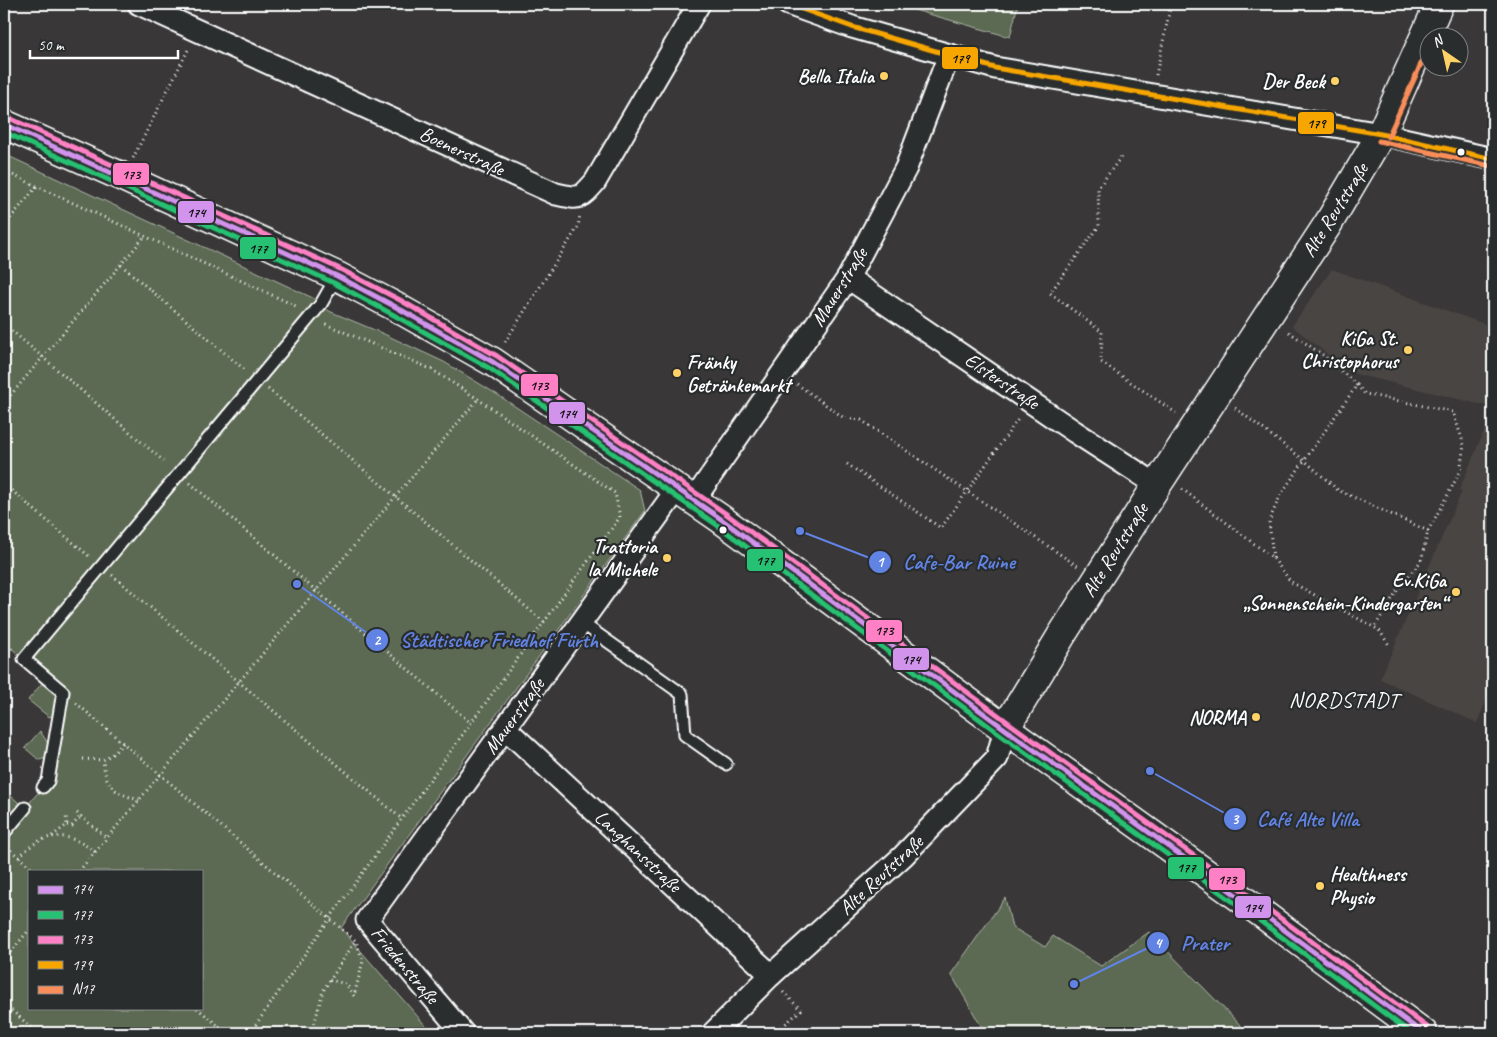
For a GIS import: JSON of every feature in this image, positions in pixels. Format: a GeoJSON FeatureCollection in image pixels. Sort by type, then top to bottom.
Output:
{"type":"FeatureCollection","features":[{"type":"Feature","properties":{"kind":"main road","name":"Alte Reutstraße"},"geometry":{"type":"LineString","coordinates":[[1005,730],[1160,480],[1328,224],[1381,134],[1439,4]]}},
{"type":"Feature","properties":{"kind":"main road"},"geometry":{"type":"LineString","coordinates":[[4,124],[123,176],[337,276],[405,311],[493,362],[686,494],[1005,730],[1264,915],[1423,1033]]}},
{"type":"Feature","properties":{"kind":"street","name":"Boenerstraße"},"geometry":{"type":"LineString","coordinates":[[139,4],[556,194],[574,198],[582,197]]}},
{"type":"Feature","properties":{"kind":"street"},"geometry":{"type":"LineString","coordinates":[[582,197],[596,182],[699,4]]}},
{"type":"Feature","properties":{"kind":"street"},"geometry":{"type":"LineString","coordinates":[[788,4],[852,27],[995,68],[1381,134],[1493,159]]}},
{"type":"Feature","properties":{"kind":"street","name":"Mauerstraße"},"geometry":{"type":"LineString","coordinates":[[367,920],[582,622],[782,373],[848,278],[906,168],[949,55]]}},
{"type":"Feature","properties":{"kind":"street","name":"Elsterstraße"},"geometry":{"type":"LineString","coordinates":[[848,278],[1031,400],[1075,432],[1160,480]]}},
{"type":"Feature","properties":{"kind":"street","name":"Langhansstraße"},"geometry":{"type":"LineString","coordinates":[[505,728],[770,976]]}},
{"type":"Feature","properties":{"kind":"street","name":"Alte Reutstraße"},"geometry":{"type":"LineString","coordinates":[[713,1033],[770,976],[904,856],[997,758],[1005,730]]}},
{"type":"Feature","properties":{"kind":"street","name":"Friedenstraße"},"geometry":{"type":"LineString","coordinates":[[367,920],[463,1033]]}},
{"type":"Feature","properties":{"kind":"lane"},"geometry":{"type":"LineString","coordinates":[[43,787],[48,781],[63,692],[24,659],[321,304],[337,276]]}},
{"type":"Feature","properties":{"kind":"lane"},"geometry":{"type":"LineString","coordinates":[[582,622],[682,694],[685,735],[726,764]]}},
{"type":"Feature","properties":{"kind":"lane"},"geometry":{"type":"LineString","coordinates":[[4,833],[24,808]]}},
{"type":"Feature","properties":{"kind":"path"},"geometry":{"type":"LineString","coordinates":[[1151,95],[1171,4]]}},
{"type":"Feature","properties":{"kind":"path"},"geometry":{"type":"LineString","coordinates":[[123,176],[189,47]]}},
{"type":"Feature","properties":{"kind":"path"},"geometry":{"type":"LineString","coordinates":[[1121,157],[1098,188],[1099,226],[1050,293],[1102,332],[1100,362],[1196,426]]}},
{"type":"Feature","properties":{"kind":"path"},"geometry":{"type":"LineString","coordinates":[[4,171],[304,310]]}},
{"type":"Feature","properties":{"kind":"path"},"geometry":{"type":"LineString","coordinates":[[4,226],[37,186]]}},
{"type":"Feature","properties":{"kind":"path"},"geometry":{"type":"LineString","coordinates":[[493,362],[578,227],[582,197]]}},
{"type":"Feature","properties":{"kind":"path"},"geometry":{"type":"LineString","coordinates":[[4,403],[145,236]]}},
{"type":"Feature","properties":{"kind":"path"},"geometry":{"type":"LineString","coordinates":[[120,265],[250,374]]}},
{"type":"Feature","properties":{"kind":"path"},"geometry":{"type":"LineString","coordinates":[[1267,317],[1322,355],[1365,394],[1453,412],[1464,444],[1460,472],[1428,531],[1421,561],[1400,586],[1374,628]]}},
{"type":"Feature","properties":{"kind":"path"},"geometry":{"type":"LineString","coordinates":[[250,1033],[330,918],[620,517],[615,493],[478,399],[431,369],[320,322]]}},
{"type":"Feature","properties":{"kind":"path"},"geometry":{"type":"LineString","coordinates":[[4,324],[172,467]]}},
{"type":"Feature","properties":{"kind":"path"},"geometry":{"type":"LineString","coordinates":[[782,373],[844,418],[862,420],[1097,579]]}},
{"type":"Feature","properties":{"kind":"path"},"geometry":{"type":"LineString","coordinates":[[1273,558],[1270,520],[1281,494],[1357,385]]}},
{"type":"Feature","properties":{"kind":"path"},"geometry":{"type":"LineString","coordinates":[[266,387],[544,622]]}},
{"type":"Feature","properties":{"kind":"path"},"geometry":{"type":"LineString","coordinates":[[1216,394],[1304,460],[1338,490],[1428,531]]}},
{"type":"Feature","properties":{"kind":"path"},"geometry":{"type":"LineString","coordinates":[[80,870],[478,399]]}},
{"type":"Feature","properties":{"kind":"path"},"geometry":{"type":"LineString","coordinates":[[847,464],[941,528],[1031,400]]}},
{"type":"Feature","properties":{"kind":"path"},"geometry":{"type":"LineString","coordinates":[[187,480],[471,723]]}},
{"type":"Feature","properties":{"kind":"path"},"geometry":{"type":"LineString","coordinates":[[1160,480],[1273,558],[1290,582],[1379,630],[1388,646]]}},
{"type":"Feature","properties":{"kind":"path"},"geometry":{"type":"LineString","coordinates":[[4,484],[94,560]]}},
{"type":"Feature","properties":{"kind":"path"},"geometry":{"type":"LineString","coordinates":[[109,573],[402,819]]}},
{"type":"Feature","properties":{"kind":"path"},"geometry":{"type":"LineString","coordinates":[[4,642],[16,653]]}},
{"type":"Feature","properties":{"kind":"path"},"geometry":{"type":"LineString","coordinates":[[63,692],[356,941],[362,961],[354,996],[346,984],[330,980]]}},
{"type":"Feature","properties":{"kind":"path"},"geometry":{"type":"LineString","coordinates":[[83,759],[103,760],[114,753],[123,743]]}},
{"type":"Feature","properties":{"kind":"path"},"geometry":{"type":"LineString","coordinates":[[103,760],[107,780],[114,791],[139,800]]}},
{"type":"Feature","properties":{"kind":"path"},"geometry":{"type":"LineString","coordinates":[[77,813],[107,838]]}},
{"type":"Feature","properties":{"kind":"path"},"geometry":{"type":"LineString","coordinates":[[66,815],[67,824]]}},
{"type":"Feature","properties":{"kind":"path"},"geometry":{"type":"LineString","coordinates":[[67,824],[72,826],[81,816]]}},
{"type":"Feature","properties":{"kind":"path"},"geometry":{"type":"LineString","coordinates":[[49,838],[67,824]]}},
{"type":"Feature","properties":{"kind":"path"},"geometry":{"type":"LineString","coordinates":[[19,857],[30,846],[56,836],[73,838],[95,852]]}},
{"type":"Feature","properties":{"kind":"path"},"geometry":{"type":"LineString","coordinates":[[4,844],[34,870]]}},
{"type":"Feature","properties":{"kind":"path"},"geometry":{"type":"LineString","coordinates":[[312,1033],[324,991],[367,920]]}},
{"type":"Feature","properties":{"kind":"path"},"geometry":{"type":"LineString","coordinates":[[4,960],[28,931]]}},
{"type":"Feature","properties":{"kind":"path"},"geometry":{"type":"LineString","coordinates":[[770,976],[801,1010],[783,1026],[786,1033]]}},
{"type":"Feature","properties":{"kind":"path"},"geometry":{"type":"LineString","coordinates":[[4,1004],[38,1033]]}},
{"type":"Feature","properties":{"kind":"path"},"geometry":{"type":"LineString","coordinates":[[199,1010],[227,1033]]}},
{"type":"Feature","properties":{"kind":"shaded area","name":"KiGa St. Christophorus"},"geometry":{"type":"Polygon","coordinates":[[[1332,269],[1493,327],[1493,393],[1487,406],[1351,373],[1292,326],[1332,269]]]}},
{"type":"Feature","properties":{"kind":"shaded area","name":"Ev.KiGa „Sonnenschein-Kindergarten“"},"geometry":{"type":"Polygon","coordinates":[[[1493,410],[1493,685],[1477,723],[1380,679],[1462,491],[1459,490],[1493,410]]]}},
{"type":"Feature","properties":{"kind":"green space"},"geometry":{"type":"Polygon","coordinates":[[[893,4],[1018,4],[1010,37],[893,4]]]}},
{"type":"Feature","properties":{"kind":"green space"},"geometry":{"type":"Polygon","coordinates":[[[4,154],[313,298],[329,311],[444,362],[498,395],[640,490],[645,511],[341,928],[432,1033],[4,1033],[4,790],[25,808],[48,781],[63,692],[4,642],[4,154]]]}},
{"type":"Feature","properties":{"kind":"green space"},"geometry":{"type":"Polygon","coordinates":[[[43,682],[57,693],[53,715],[49,717],[28,700],[43,682]]]}},
{"type":"Feature","properties":{"kind":"green space"},"geometry":{"type":"Polygon","coordinates":[[[40,731],[49,745],[47,758],[39,760],[25,748],[40,731]]]}},
{"type":"Feature","properties":{"kind":"green space"},"geometry":{"type":"Polygon","coordinates":[[[1005,898],[1012,927],[1045,947],[1053,936],[1101,966],[1149,932],[1248,1033],[977,1033],[981,1026],[951,974],[1005,898]]]}},
{"type":"Feature","properties":{"kind":"transit line","name":"179"},"geometry":{"type":"LineString","coordinates":[[788,4],[852,27],[995,68],[1381,134],[1493,159]]}},
{"type":"Feature","properties":{"kind":"transit line","name":"N17"},"geometry":{"type":"LineString","coordinates":[[1388,137],[1420,66]]}},
{"type":"Feature","properties":{"kind":"transit line","name":"173"},"geometry":{"type":"LineString","coordinates":[[7,117],[340,269],[400,300],[497,356],[725,513],[1009,723],[1268,909],[1427,1027]]}},
{"type":"Feature","properties":{"kind":"transit line","name":"174"},"geometry":{"type":"LineString","coordinates":[[4,124],[337,276],[493,362],[721,519],[1005,729],[1264,915],[1423,1033]]}},
{"type":"Feature","properties":{"kind":"transit line","name":"177"},"geometry":{"type":"LineString","coordinates":[[4,132],[334,283],[489,368],[717,525],[1001,735],[1260,921],[1411,1033]]}},
{"type":"Feature","properties":{"kind":"transit line","name":"N17"},"geometry":{"type":"LineString","coordinates":[[1379,141],[1491,166]]}},
{"type":"Feature","properties":{"kind":"place","name":"Bella Italia"},"geometry":{"type":"Point","coordinates":[884,76]}},
{"type":"Feature","properties":{"kind":"place","name":"Der Beck"},"geometry":{"type":"Point","coordinates":[1335,81]}},
{"type":"Feature","properties":{"kind":"place","name":"KiGa St. Christophorus"},"geometry":{"type":"Point","coordinates":[1408,350]}},
{"type":"Feature","properties":{"kind":"place","name":"Fränky Getränkemarkt"},"geometry":{"type":"Point","coordinates":[677,373]}},
{"type":"Feature","properties":{"kind":"place","name":"Cafe-Bar Ruine"},"geometry":{"type":"Point","coordinates":[800,531]}},
{"type":"Feature","properties":{"kind":"place","name":"Trattoria la Michele"},"geometry":{"type":"Point","coordinates":[667,558]}},
{"type":"Feature","properties":{"kind":"place","name":"Städtischer Friedhof Fürth"},"geometry":{"type":"Point","coordinates":[297,584]}},
{"type":"Feature","properties":{"kind":"place","name":"Ev.KiGa „Sonnenschein-Kindergarten“"},"geometry":{"type":"Point","coordinates":[1456,592]}},
{"type":"Feature","properties":{"kind":"place","name":"NORMA"},"geometry":{"type":"Point","coordinates":[1256,717]}},
{"type":"Feature","properties":{"kind":"place","name":"Café Alte Villa"},"geometry":{"type":"Point","coordinates":[1150,771]}},
{"type":"Feature","properties":{"kind":"place","name":"Healthness Physio"},"geometry":{"type":"Point","coordinates":[1320,886]}},
{"type":"Feature","properties":{"kind":"place","name":"Prater"},"geometry":{"type":"Point","coordinates":[1074,984]}},
{"type":"Feature","properties":{"kind":"district","name":"NORDSTADT"},"geometry":{"type":"Point","coordinates":[1344,700]}}]}
